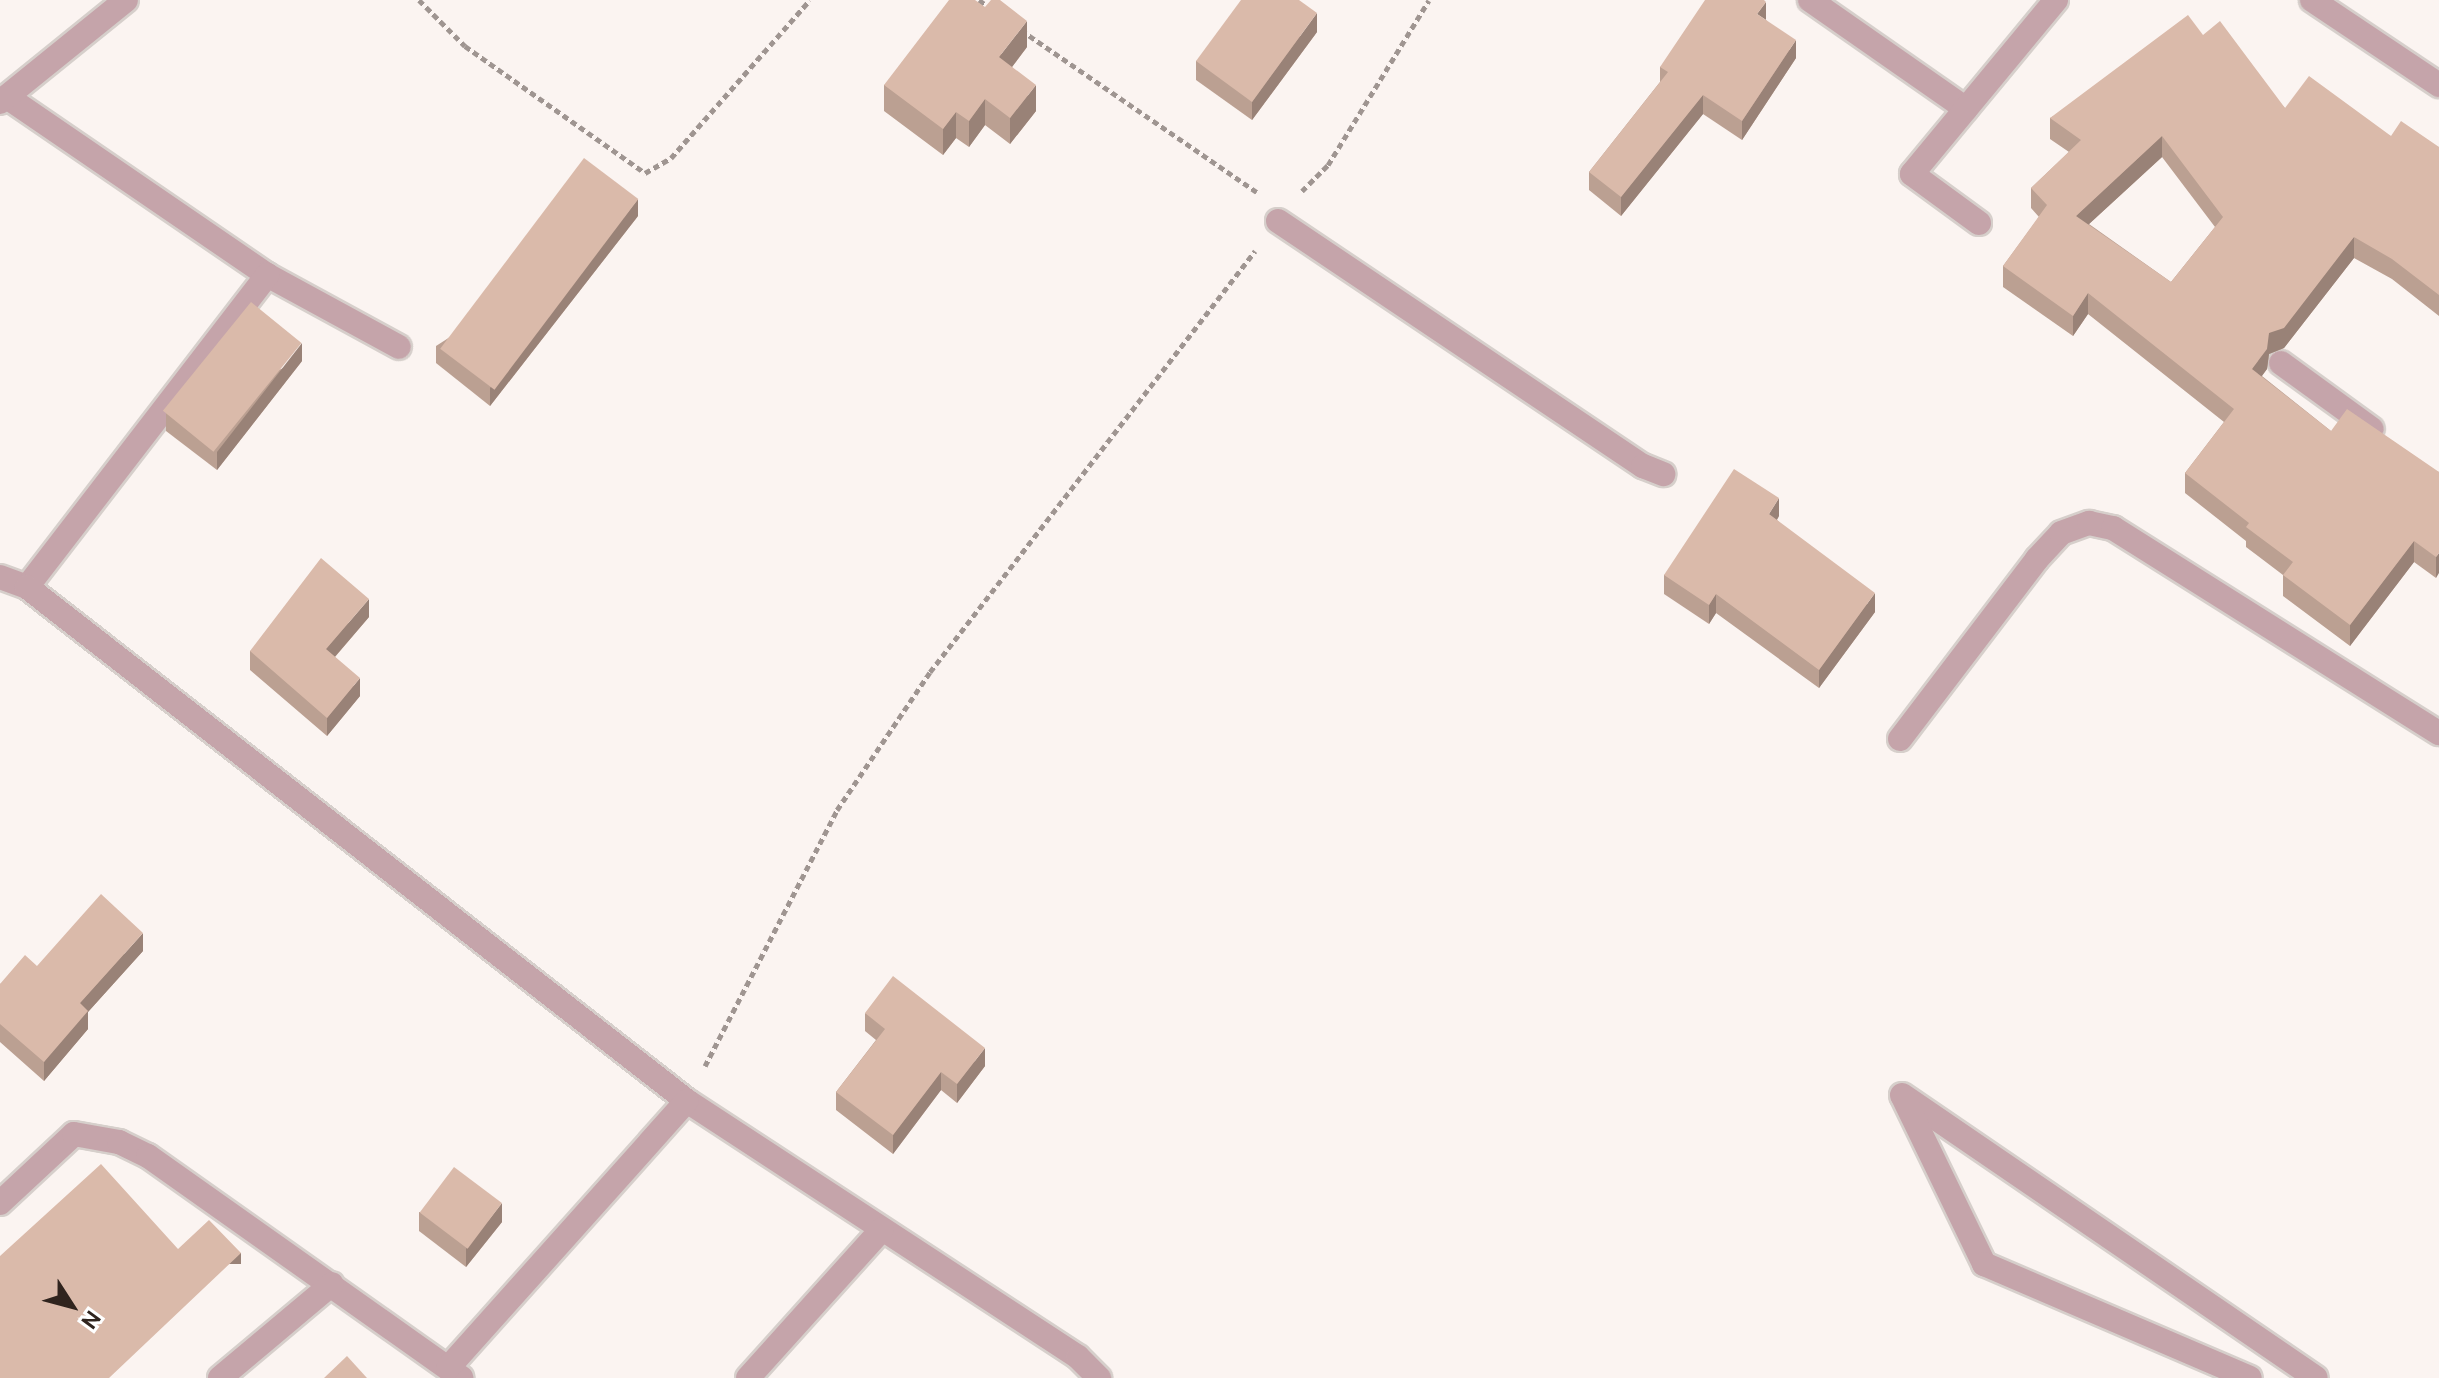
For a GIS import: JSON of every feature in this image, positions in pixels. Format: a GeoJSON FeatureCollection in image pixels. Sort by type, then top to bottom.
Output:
{"type":"FeatureCollection","features":[{"type":"Feature","properties":{"kind":"street"},"geometry":{"type":"LineString","coordinates":[[126,0],[3,100],[267,275],[399,347]]}},
{"type":"Feature","properties":{"kind":"street"},"geometry":{"type":"LineString","coordinates":[[1810,0],[1966,109]]}},
{"type":"Feature","properties":{"kind":"street"},"geometry":{"type":"LineString","coordinates":[[1979,223],[1912,174],[2056,0]]}},
{"type":"Feature","properties":{"kind":"street"},"geometry":{"type":"LineString","coordinates":[[2312,0],[2439,85]]}},
{"type":"Feature","properties":{"kind":"street"},"geometry":{"type":"LineString","coordinates":[[1278,221],[1643,466],[1663,474]]}},
{"type":"Feature","properties":{"kind":"street"},"geometry":{"type":"LineString","coordinates":[[27,587],[267,275]]}},
{"type":"Feature","properties":{"kind":"street"},"geometry":{"type":"LineString","coordinates":[[2281,363],[2390,442]]}},
{"type":"Feature","properties":{"kind":"street"},"geometry":{"type":"LineString","coordinates":[[1900,739],[2037,559],[2061,533],[2089,523],[2113,528],[2439,733]]}},
{"type":"Feature","properties":{"kind":"street"},"geometry":{"type":"LineString","coordinates":[[0,577],[27,587],[687,1101],[1078,1357],[1099,1378]]}},
{"type":"Feature","properties":{"kind":"street"},"geometry":{"type":"LineString","coordinates":[[2250,1378],[1984,1264],[1902,1095],[2316,1378]]}},
{"type":"Feature","properties":{"kind":"street"},"geometry":{"type":"LineString","coordinates":[[0,1203],[74,1134],[119,1142],[148,1156],[455,1373],[687,1101]]}},
{"type":"Feature","properties":{"kind":"street"},"geometry":{"type":"LineString","coordinates":[[748,1378],[882,1229]]}},
{"type":"Feature","properties":{"kind":"street"},"geometry":{"type":"LineString","coordinates":[[220,1378],[332,1284]]}},
{"type":"Feature","properties":{"kind":"path"},"geometry":{"type":"LineString","coordinates":[[419,0],[465,46],[645,173],[671,158],[810,0]]}},
{"type":"Feature","properties":{"kind":"path"},"geometry":{"type":"LineString","coordinates":[[979,0],[1005,18]]}},
{"type":"Feature","properties":{"kind":"path"},"geometry":{"type":"LineString","coordinates":[[687,1101],[845,797],[930,672],[1294,199],[1328,165],[1429,0]]}},
{"type":"Feature","properties":{"kind":"path"},"geometry":{"type":"LineString","coordinates":[[1018,27],[1266,199],[1294,199]]}},
{"type":"Feature","properties":{"kind":"building"},"geometry":{"type":"Polygon","coordinates":[[[949,0],[975,0],[985,7],[991,0],[1000,0],[1027,21],[999,57],[1036,85],[1010,118],[985,99],[969,121],[956,112],[943,129],[884,85],[949,0]]]}},
{"type":"Feature","properties":{"kind":"building"},"geometry":{"type":"Polygon","coordinates":[[[1241,0],[1299,0],[1317,13],[1252,102],[1196,61],[1241,0]]]}},
{"type":"Feature","properties":{"kind":"building"},"geometry":{"type":"Polygon","coordinates":[[[1705,0],[1764,0],[1766,2],[1757,14],[1796,40],[1742,121],[1703,95],[1621,197],[1589,172],[1668,72],[1660,67],[1705,0]]]}},
{"type":"Feature","properties":{"kind":"building"},"geometry":{"type":"Polygon","coordinates":[[[2188,15],[2203,35],[2220,21],[2285,108],[2309,76],[2391,136],[2401,121],[2439,147],[2439,295],[2392,259],[2354,237],[2284,328],[2269,333],[2267,349],[2252,369],[2331,431],[2347,409],[2439,472],[2439,553],[2436,557],[2414,541],[2350,625],[2283,575],[2293,562],[2246,527],[2249,523],[2185,473],[2234,409],[2088,293],[2073,316],[2003,266],[2047,205],[2031,188],[2081,140],[2050,118],[2188,15]],[[2162,136],[2076,216],[2171,282],[2223,217],[2162,136]]]}},
{"type":"Feature","properties":{"kind":"building"},"geometry":{"type":"Polygon","coordinates":[[[584,158],[638,199],[494,390],[440,349],[584,158]]]}},
{"type":"Feature","properties":{"kind":"building"},"geometry":{"type":"Polygon","coordinates":[[[251,302],[302,343],[213,452],[163,411],[251,302]]]}},
{"type":"Feature","properties":{"kind":"building"},"geometry":{"type":"Polygon","coordinates":[[[1734,469],[1779,498],[1769,514],[1875,593],[1819,670],[1716,594],[1709,605],[1664,575],[1734,469]]]}},
{"type":"Feature","properties":{"kind":"building"},"geometry":{"type":"Polygon","coordinates":[[[321,558],[369,599],[326,649],[360,678],[327,718],[250,651],[321,558]]]}},
{"type":"Feature","properties":{"kind":"building"},"geometry":{"type":"Polygon","coordinates":[[[101,894],[143,933],[80,1003],[88,1011],[44,1062],[0,1024],[0,984],[25,955],[37,966],[101,894]]]}},
{"type":"Feature","properties":{"kind":"building"},"geometry":{"type":"Polygon","coordinates":[[[893,976],[985,1048],[957,1084],[941,1072],[893,1135],[836,1092],[885,1029],[865,1013],[893,976]]]}},
{"type":"Feature","properties":{"kind":"building"},"geometry":{"type":"Polygon","coordinates":[[[101,1164],[178,1249],[209,1220],[241,1253],[109,1378],[0,1378],[0,1256],[101,1164]]]}},
{"type":"Feature","properties":{"kind":"building"},"geometry":{"type":"Polygon","coordinates":[[[454,1167],[502,1203],[468,1249],[420,1213],[454,1167]]]}},
{"type":"Feature","properties":{"kind":"building"},"geometry":{"type":"Polygon","coordinates":[[[347,1356],[367,1378],[324,1378],[347,1356]]]}}]}
